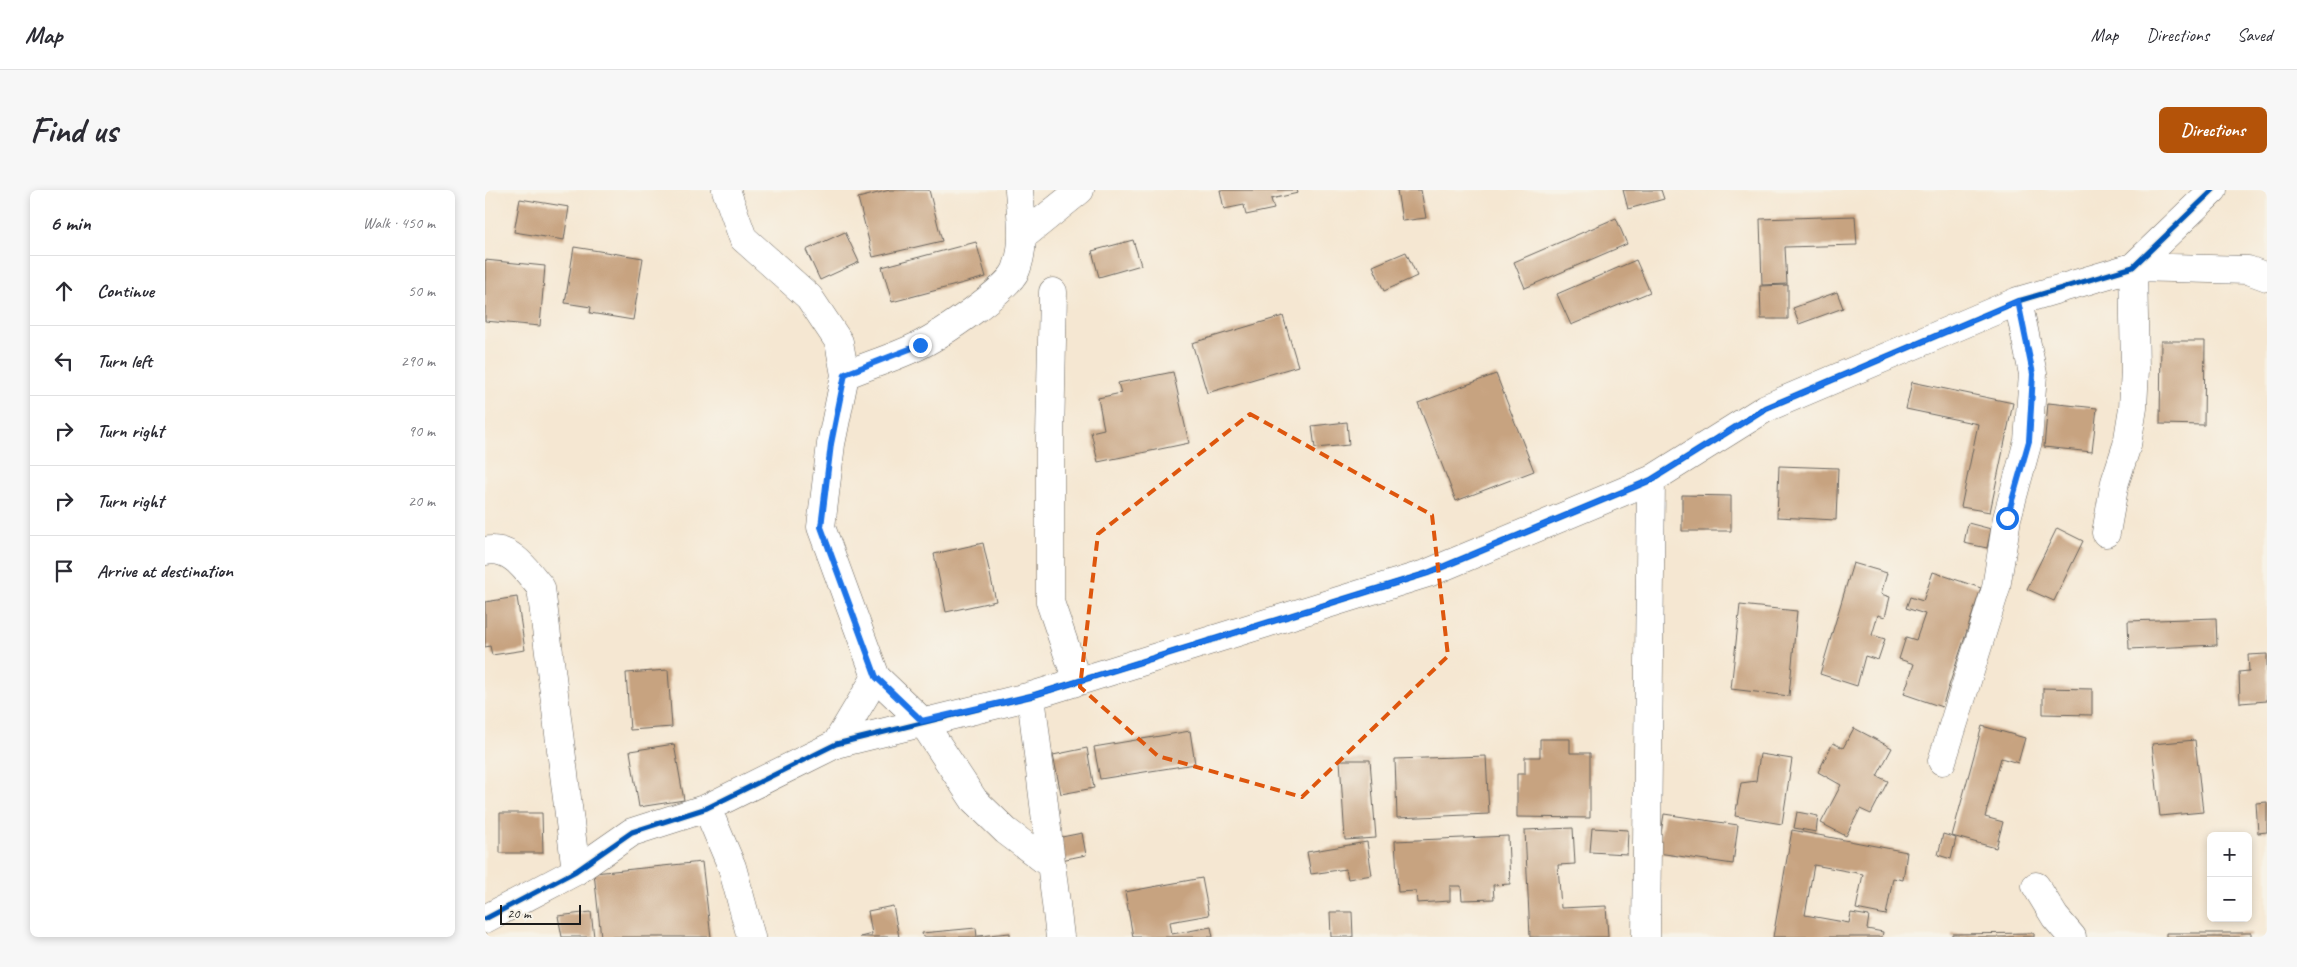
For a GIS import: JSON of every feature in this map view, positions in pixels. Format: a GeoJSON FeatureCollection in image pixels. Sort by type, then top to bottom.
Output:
{"type":"FeatureCollection","features":[{"type":"Feature","properties":{"kind":"street"},"geometry":{"type":"LineString","coordinates":[[726,190],[743,238],[809,297],[839,342],[845,374],[831,444],[821,527],[876,677],[922,721],[974,800],[1006,831],[1051,865]]}},
{"type":"Feature","properties":{"kind":"street"},"geometry":{"type":"LineString","coordinates":[[845,374],[920,345],[986,301],[1015,273],[1020,257],[1022,238],[1019,190]]}},
{"type":"Feature","properties":{"kind":"street"},"geometry":{"type":"LineString","coordinates":[[1022,238],[1081,190]]}},
{"type":"Feature","properties":{"kind":"street"},"geometry":{"type":"LineString","coordinates":[[2106,533],[2115,482],[2127,445],[2133,408],[2135,369],[2133,267],[2213,190]]}},
{"type":"Feature","properties":{"kind":"street"},"geometry":{"type":"LineString","coordinates":[[485,919],[577,871],[632,832],[707,808],[836,744],[922,721],[1031,696],[1428,573],[1651,480],[1766,408],[2018,301],[2133,267],[2248,270],[2267,277]]}},
{"type":"Feature","properties":{"kind":"street"},"geometry":{"type":"LineString","coordinates":[[1053,292],[1050,438],[1050,602],[1077,681]]}},
{"type":"Feature","properties":{"kind":"street"},"geometry":{"type":"LineString","coordinates":[[1942,761],[1996,588],[2007,518],[2029,441],[2033,374],[2018,301]]}},
{"type":"Feature","properties":{"kind":"street"},"geometry":{"type":"LineString","coordinates":[[1647,937],[1651,480]]}},
{"type":"Feature","properties":{"kind":"street"},"geometry":{"type":"LineString","coordinates":[[485,551],[489,550],[513,556],[541,588],[577,871]]}},
{"type":"Feature","properties":{"kind":"street"},"geometry":{"type":"LineString","coordinates":[[836,744],[876,677]]}},
{"type":"Feature","properties":{"kind":"street"},"geometry":{"type":"LineString","coordinates":[[1031,696],[1060,937]]}},
{"type":"Feature","properties":{"kind":"street"},"geometry":{"type":"LineString","coordinates":[[707,808],[732,868],[751,937]]}},
{"type":"Feature","properties":{"kind":"street"},"geometry":{"type":"LineString","coordinates":[[2036,886],[2055,918],[2072,937]]}},
{"type":"Feature","properties":{"kind":"highlighted area"},"geometry":{"type":"Polygon","coordinates":[[[1250,414],[1432,515],[1448,656],[1302,797],[1158,756],[1080,687],[1098,534],[1250,414]]]}},
{"type":"Feature","properties":{"kind":"building"},"geometry":{"type":"Polygon","coordinates":[[[890,190],[929,190],[942,241],[873,257],[858,198],[890,190]]]}},
{"type":"Feature","properties":{"kind":"building"},"geometry":{"type":"Polygon","coordinates":[[[1220,190],[1297,190],[1298,193],[1271,199],[1274,209],[1246,215],[1244,205],[1224,209],[1220,190]]]}},
{"type":"Feature","properties":{"kind":"building"},"geometry":{"type":"Polygon","coordinates":[[[1397,190],[1421,190],[1426,218],[1402,221],[1397,190]]]}},
{"type":"Feature","properties":{"kind":"building"},"geometry":{"type":"Polygon","coordinates":[[[1623,190],[1661,190],[1664,199],[1628,209],[1623,190]]]}},
{"type":"Feature","properties":{"kind":"building"},"geometry":{"type":"Polygon","coordinates":[[[520,199],[569,207],[564,240],[514,232],[520,199]]]}},
{"type":"Feature","properties":{"kind":"building"},"geometry":{"type":"Polygon","coordinates":[[[1855,216],[1857,245],[1785,247],[1787,284],[1762,285],[1760,219],[1855,216]]]}},
{"type":"Feature","properties":{"kind":"building"},"geometry":{"type":"Polygon","coordinates":[[[1616,218],[1627,244],[1525,288],[1514,262],[1616,218]]]}},
{"type":"Feature","properties":{"kind":"building"},"geometry":{"type":"Polygon","coordinates":[[[845,232],[859,262],[820,280],[806,250],[845,232]]]}},
{"type":"Feature","properties":{"kind":"building"},"geometry":{"type":"Polygon","coordinates":[[[1133,240],[1141,265],[1099,277],[1092,251],[1133,240]]]}},
{"type":"Feature","properties":{"kind":"building"},"geometry":{"type":"Polygon","coordinates":[[[976,242],[986,277],[892,302],[882,267],[976,242]]]}},
{"type":"Feature","properties":{"kind":"building"},"geometry":{"type":"Polygon","coordinates":[[[574,247],[643,258],[633,320],[590,313],[591,307],[565,303],[574,247]]]}},
{"type":"Feature","properties":{"kind":"building"},"geometry":{"type":"Polygon","coordinates":[[[1406,252],[1417,276],[1384,291],[1373,266],[1406,252]]]}},
{"type":"Feature","properties":{"kind":"building"},"geometry":{"type":"Polygon","coordinates":[[[485,260],[545,266],[540,326],[485,321],[485,260]]]}},
{"type":"Feature","properties":{"kind":"building"},"geometry":{"type":"Polygon","coordinates":[[[1636,260],[1650,292],[1571,325],[1557,294],[1636,260]]]}},
{"type":"Feature","properties":{"kind":"building"},"geometry":{"type":"Polygon","coordinates":[[[1788,285],[1788,319],[1761,319],[1760,286],[1788,285]]]}},
{"type":"Feature","properties":{"kind":"building"},"geometry":{"type":"Polygon","coordinates":[[[1837,292],[1843,308],[1799,324],[1793,308],[1837,292]]]}},
{"type":"Feature","properties":{"kind":"building"},"geometry":{"type":"Polygon","coordinates":[[[1283,316],[1298,366],[1207,393],[1192,343],[1283,316]]]}},
{"type":"Feature","properties":{"kind":"building"},"geometry":{"type":"Polygon","coordinates":[[[2161,341],[2205,341],[2204,425],[2160,424],[2161,341]]]}},
{"type":"Feature","properties":{"kind":"building"},"geometry":{"type":"Polygon","coordinates":[[[1173,372],[1189,443],[1098,462],[1091,432],[1104,429],[1098,398],[1121,393],[1118,383],[1173,372]]]}},
{"type":"Feature","properties":{"kind":"building"},"geometry":{"type":"Polygon","coordinates":[[[1496,374],[1534,471],[1456,501],[1418,403],[1496,374]]]}},
{"type":"Feature","properties":{"kind":"building"},"geometry":{"type":"Polygon","coordinates":[[[1912,382],[2013,403],[1990,512],[1961,507],[1978,424],[1906,409],[1912,382]]]}},
{"type":"Feature","properties":{"kind":"building"},"geometry":{"type":"Polygon","coordinates":[[[2048,403],[2097,408],[2092,452],[2044,447],[2048,403]]]}},
{"type":"Feature","properties":{"kind":"building"},"geometry":{"type":"Polygon","coordinates":[[[1347,422],[1349,445],[1315,448],[1312,426],[1347,422]]]}},
{"type":"Feature","properties":{"kind":"building"},"geometry":{"type":"Polygon","coordinates":[[[1779,466],[1838,468],[1836,520],[1777,517],[1779,466]]]}},
{"type":"Feature","properties":{"kind":"building"},"geometry":{"type":"Polygon","coordinates":[[[1682,495],[1731,496],[1731,531],[1682,531],[1682,495]]]}},
{"type":"Feature","properties":{"kind":"building"},"geometry":{"type":"Polygon","coordinates":[[[1968,523],[1991,529],[1987,548],[1964,543],[1968,523]]]}},
{"type":"Feature","properties":{"kind":"building"},"geometry":{"type":"Polygon","coordinates":[[[2057,528],[2083,541],[2054,601],[2027,589],[2057,528]]]}},
{"type":"Feature","properties":{"kind":"building"},"geometry":{"type":"Polygon","coordinates":[[[983,543],[996,601],[946,612],[934,554],[983,543]]]}},
{"type":"Feature","properties":{"kind":"building"},"geometry":{"type":"Polygon","coordinates":[[[1853,563],[1887,573],[1881,594],[1890,597],[1885,617],[1878,615],[1872,635],[1885,639],[1878,660],[1865,656],[1857,686],[1820,674],[1853,563]]]}},
{"type":"Feature","properties":{"kind":"building"},"geometry":{"type":"Polygon","coordinates":[[[1933,572],[1981,588],[1942,707],[1904,694],[1914,664],[1899,659],[1906,637],[1916,640],[1925,614],[1906,608],[1910,597],[1923,601],[1933,572]]]}},
{"type":"Feature","properties":{"kind":"building"},"geometry":{"type":"Polygon","coordinates":[[[517,597],[525,650],[492,655],[490,646],[485,647],[485,602],[517,597]]]}},
{"type":"Feature","properties":{"kind":"building"},"geometry":{"type":"Polygon","coordinates":[[[1740,605],[1797,611],[1789,696],[1731,689],[1740,605]]]}},
{"type":"Feature","properties":{"kind":"building"},"geometry":{"type":"Polygon","coordinates":[[[2216,618],[2217,645],[2129,649],[2128,621],[2216,618]]]}},
{"type":"Feature","properties":{"kind":"building"},"geometry":{"type":"Polygon","coordinates":[[[2267,654],[2267,701],[2240,703],[2239,672],[2249,671],[2248,655],[2267,654]]]}},
{"type":"Feature","properties":{"kind":"building"},"geometry":{"type":"Polygon","coordinates":[[[668,670],[672,727],[630,730],[626,673],[668,670]]]}},
{"type":"Feature","properties":{"kind":"building"},"geometry":{"type":"Polygon","coordinates":[[[2043,688],[2092,689],[2092,715],[2043,714],[2043,688]]]}},
{"type":"Feature","properties":{"kind":"building"},"geometry":{"type":"Polygon","coordinates":[[[1982,726],[2025,738],[2018,763],[2001,758],[1985,817],[2003,822],[1996,848],[1952,836],[1982,726]]]}},
{"type":"Feature","properties":{"kind":"building"},"geometry":{"type":"Polygon","coordinates":[[[1854,728],[1892,748],[1877,776],[1888,781],[1871,814],[1860,809],[1846,836],[1821,823],[1841,785],[1818,772],[1833,743],[1843,748],[1854,728]]]}},
{"type":"Feature","properties":{"kind":"building"},"geometry":{"type":"Polygon","coordinates":[[[1190,731],[1195,764],[1100,779],[1094,747],[1190,731]]]}},
{"type":"Feature","properties":{"kind":"building"},"geometry":{"type":"Polygon","coordinates":[[[1540,739],[1570,739],[1570,753],[1590,753],[1590,818],[1517,817],[1517,774],[1525,774],[1525,757],[1540,757],[1540,739]]]}},
{"type":"Feature","properties":{"kind":"building"},"geometry":{"type":"Polygon","coordinates":[[[2195,740],[2203,812],[2160,816],[2152,744],[2195,740]]]}},
{"type":"Feature","properties":{"kind":"building"},"geometry":{"type":"Polygon","coordinates":[[[674,744],[684,800],[639,807],[630,751],[674,744]]]}},
{"type":"Feature","properties":{"kind":"building"},"geometry":{"type":"Polygon","coordinates":[[[1087,748],[1094,788],[1061,794],[1053,755],[1087,748]]]}},
{"type":"Feature","properties":{"kind":"building"},"geometry":{"type":"Polygon","coordinates":[[[1760,754],[1792,759],[1782,824],[1735,816],[1741,783],[1756,781],[1760,754]]]}},
{"type":"Feature","properties":{"kind":"building"},"geometry":{"type":"Polygon","coordinates":[[[1486,756],[1489,814],[1397,818],[1395,759],[1486,756]]]}},
{"type":"Feature","properties":{"kind":"building"},"geometry":{"type":"Polygon","coordinates":[[[1340,760],[1370,760],[1376,838],[1345,840],[1340,760]]]}},
{"type":"Feature","properties":{"kind":"building"},"geometry":{"type":"Polygon","coordinates":[[[2267,802],[2267,832],[2258,833],[2256,803],[2267,802]]]}},
{"type":"Feature","properties":{"kind":"building"},"geometry":{"type":"Polygon","coordinates":[[[1797,812],[1818,816],[1816,832],[1794,828],[1797,812]]]}},
{"type":"Feature","properties":{"kind":"building"},"geometry":{"type":"Polygon","coordinates":[[[500,813],[542,813],[543,853],[500,853],[500,813]]]}},
{"type":"Feature","properties":{"kind":"building"},"geometry":{"type":"Polygon","coordinates":[[[1664,814],[1738,825],[1733,864],[1658,853],[1664,814]]]}},
{"type":"Feature","properties":{"kind":"building"},"geometry":{"type":"Polygon","coordinates":[[[1573,828],[1575,864],[1558,865],[1561,908],[1606,906],[1608,937],[1530,937],[1525,830],[1573,828]]]}},
{"type":"Feature","properties":{"kind":"building"},"geometry":{"type":"Polygon","coordinates":[[[1592,828],[1628,830],[1627,854],[1590,852],[1592,828]]]}},
{"type":"Feature","properties":{"kind":"building"},"geometry":{"type":"Polygon","coordinates":[[[1792,830],[1907,852],[1903,880],[1893,878],[1886,915],[1856,909],[1863,874],[1814,865],[1805,915],[1849,923],[1851,913],[1869,916],[1867,929],[1883,932],[1882,937],[1773,937],[1792,830]]]}},
{"type":"Feature","properties":{"kind":"building"},"geometry":{"type":"Polygon","coordinates":[[[1082,833],[1086,855],[1061,860],[1057,838],[1082,833]]]}},
{"type":"Feature","properties":{"kind":"building"},"geometry":{"type":"Polygon","coordinates":[[[1943,834],[1956,838],[1951,859],[1938,855],[1943,834]]]}},
{"type":"Feature","properties":{"kind":"building"},"geometry":{"type":"Polygon","coordinates":[[[1508,836],[1510,884],[1493,885],[1494,899],[1462,900],[1461,886],[1450,886],[1450,901],[1417,903],[1416,891],[1398,892],[1395,841],[1508,836]]]}},
{"type":"Feature","properties":{"kind":"building"},"geometry":{"type":"Polygon","coordinates":[[[1367,842],[1372,875],[1348,879],[1346,869],[1311,874],[1307,852],[1367,842]]]}},
{"type":"Feature","properties":{"kind":"building"},"geometry":{"type":"Polygon","coordinates":[[[702,862],[711,937],[601,937],[594,873],[702,862]]]}},
{"type":"Feature","properties":{"kind":"building"},"geometry":{"type":"Polygon","coordinates":[[[1202,878],[1209,915],[1170,922],[1172,934],[1211,927],[1213,937],[1133,937],[1125,892],[1202,878]]]}},
{"type":"Feature","properties":{"kind":"building"},"geometry":{"type":"Polygon","coordinates":[[[893,906],[899,937],[860,937],[872,934],[868,911],[893,906]]]}},
{"type":"Feature","properties":{"kind":"building"},"geometry":{"type":"Polygon","coordinates":[[[591,912],[594,937],[562,937],[558,916],[591,912]]]}},
{"type":"Feature","properties":{"kind":"building"},"geometry":{"type":"Polygon","coordinates":[[[1330,912],[1352,912],[1353,937],[1331,937],[1330,912]]]}},
{"type":"Feature","properties":{"kind":"building"},"geometry":{"type":"Polygon","coordinates":[[[976,928],[977,937],[923,937],[922,933],[976,928]]]}},
{"type":"Feature","properties":{"kind":"building"},"geometry":{"type":"Polygon","coordinates":[[[1010,933],[1010,937],[978,937],[978,936],[1010,933]]]}},
{"type":"Feature","properties":{"kind":"building"},"geometry":{"type":"Polygon","coordinates":[[[2034,933],[2034,937],[1952,937],[1952,934],[2034,933]]]}},
{"type":"Feature","properties":{"kind":"building"},"geometry":{"type":"Polygon","coordinates":[[[2166,933],[2251,933],[2251,937],[2166,937],[2166,933]]]}},
{"type":"Feature","properties":{"kind":"cycle path"},"geometry":{"type":"LineString","coordinates":[[485,919],[576,871],[632,832],[707,808],[836,744],[1031,696],[1428,573],[1651,480],[1766,408],[2018,301],[2133,267],[2213,190]]}},
{"type":"Feature","properties":{"kind":"route"},"geometry":{"type":"LineString","coordinates":[[920,345],[845,374],[831,444],[821,527],[876,677],[922,721],[1031,696],[1428,573],[1651,480],[1766,408],[2018,301],[2033,374],[2029,441],[2007,518]]}}]}
